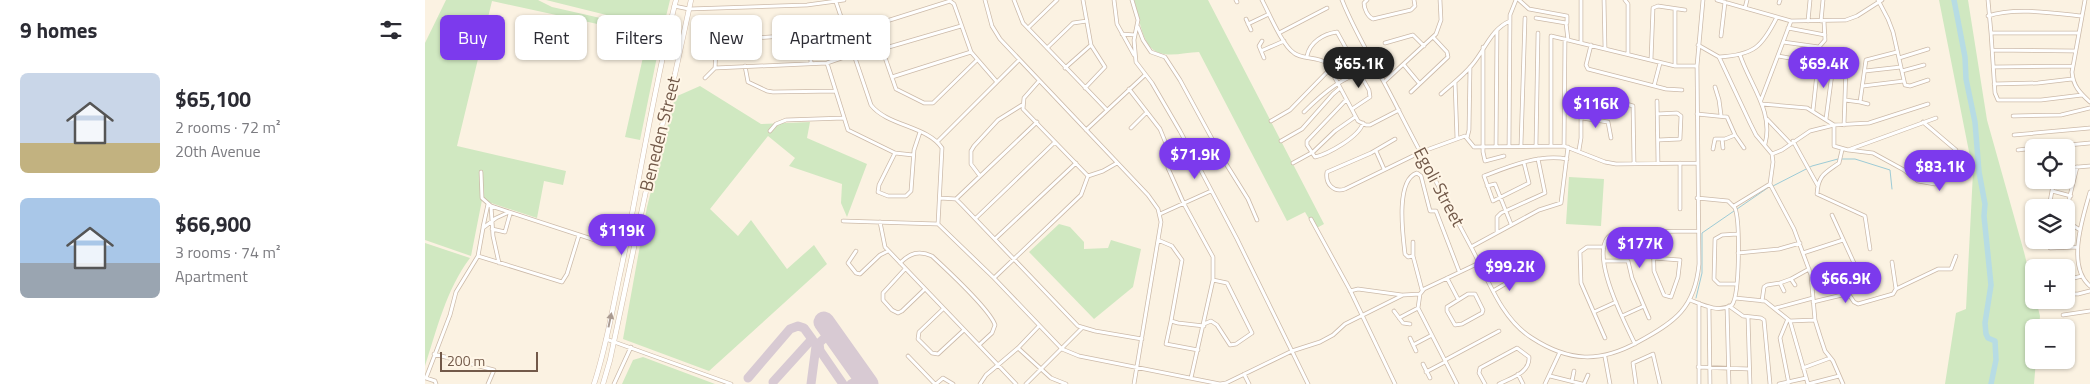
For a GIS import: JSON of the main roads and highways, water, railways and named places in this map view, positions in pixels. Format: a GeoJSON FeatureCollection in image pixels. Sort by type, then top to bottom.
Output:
{"type":"FeatureCollection","features":[{"type":"Feature","properties":{"kind":"main road","name":"Beneden Street"},"geometry":{"type":"LineString","coordinates":[[595,384],[676,0]]}},
{"type":"Feature","properties":{"kind":"main road","name":"Beneden Street"},"geometry":{"type":"LineString","coordinates":[[603,384],[691,0]]}},
{"type":"Feature","properties":{"kind":"waterway"},"geometry":{"type":"LineString","coordinates":[[1954,0],[1965,57],[1966,79],[1975,122],[1979,172],[1985,204],[1984,216],[1991,285],[1985,323],[1988,338],[1995,341],[1996,360],[1991,384]]}},
{"type":"Feature","properties":{"kind":"waterway"},"geometry":{"type":"LineString","coordinates":[[1773,186],[1812,166],[1838,159]]}},
{"type":"Feature","properties":{"kind":"waterway"},"geometry":{"type":"LineString","coordinates":[[1842,159],[1855,159],[1890,170],[1892,189]]}},
{"type":"Feature","properties":{"kind":"waterway"},"geometry":{"type":"LineString","coordinates":[[1737,209],[1769,187]]}},
{"type":"Feature","properties":{"kind":"waterway"},"geometry":{"type":"LineString","coordinates":[[1696,298],[1702,273],[1702,233],[1734,211]]}}]}
